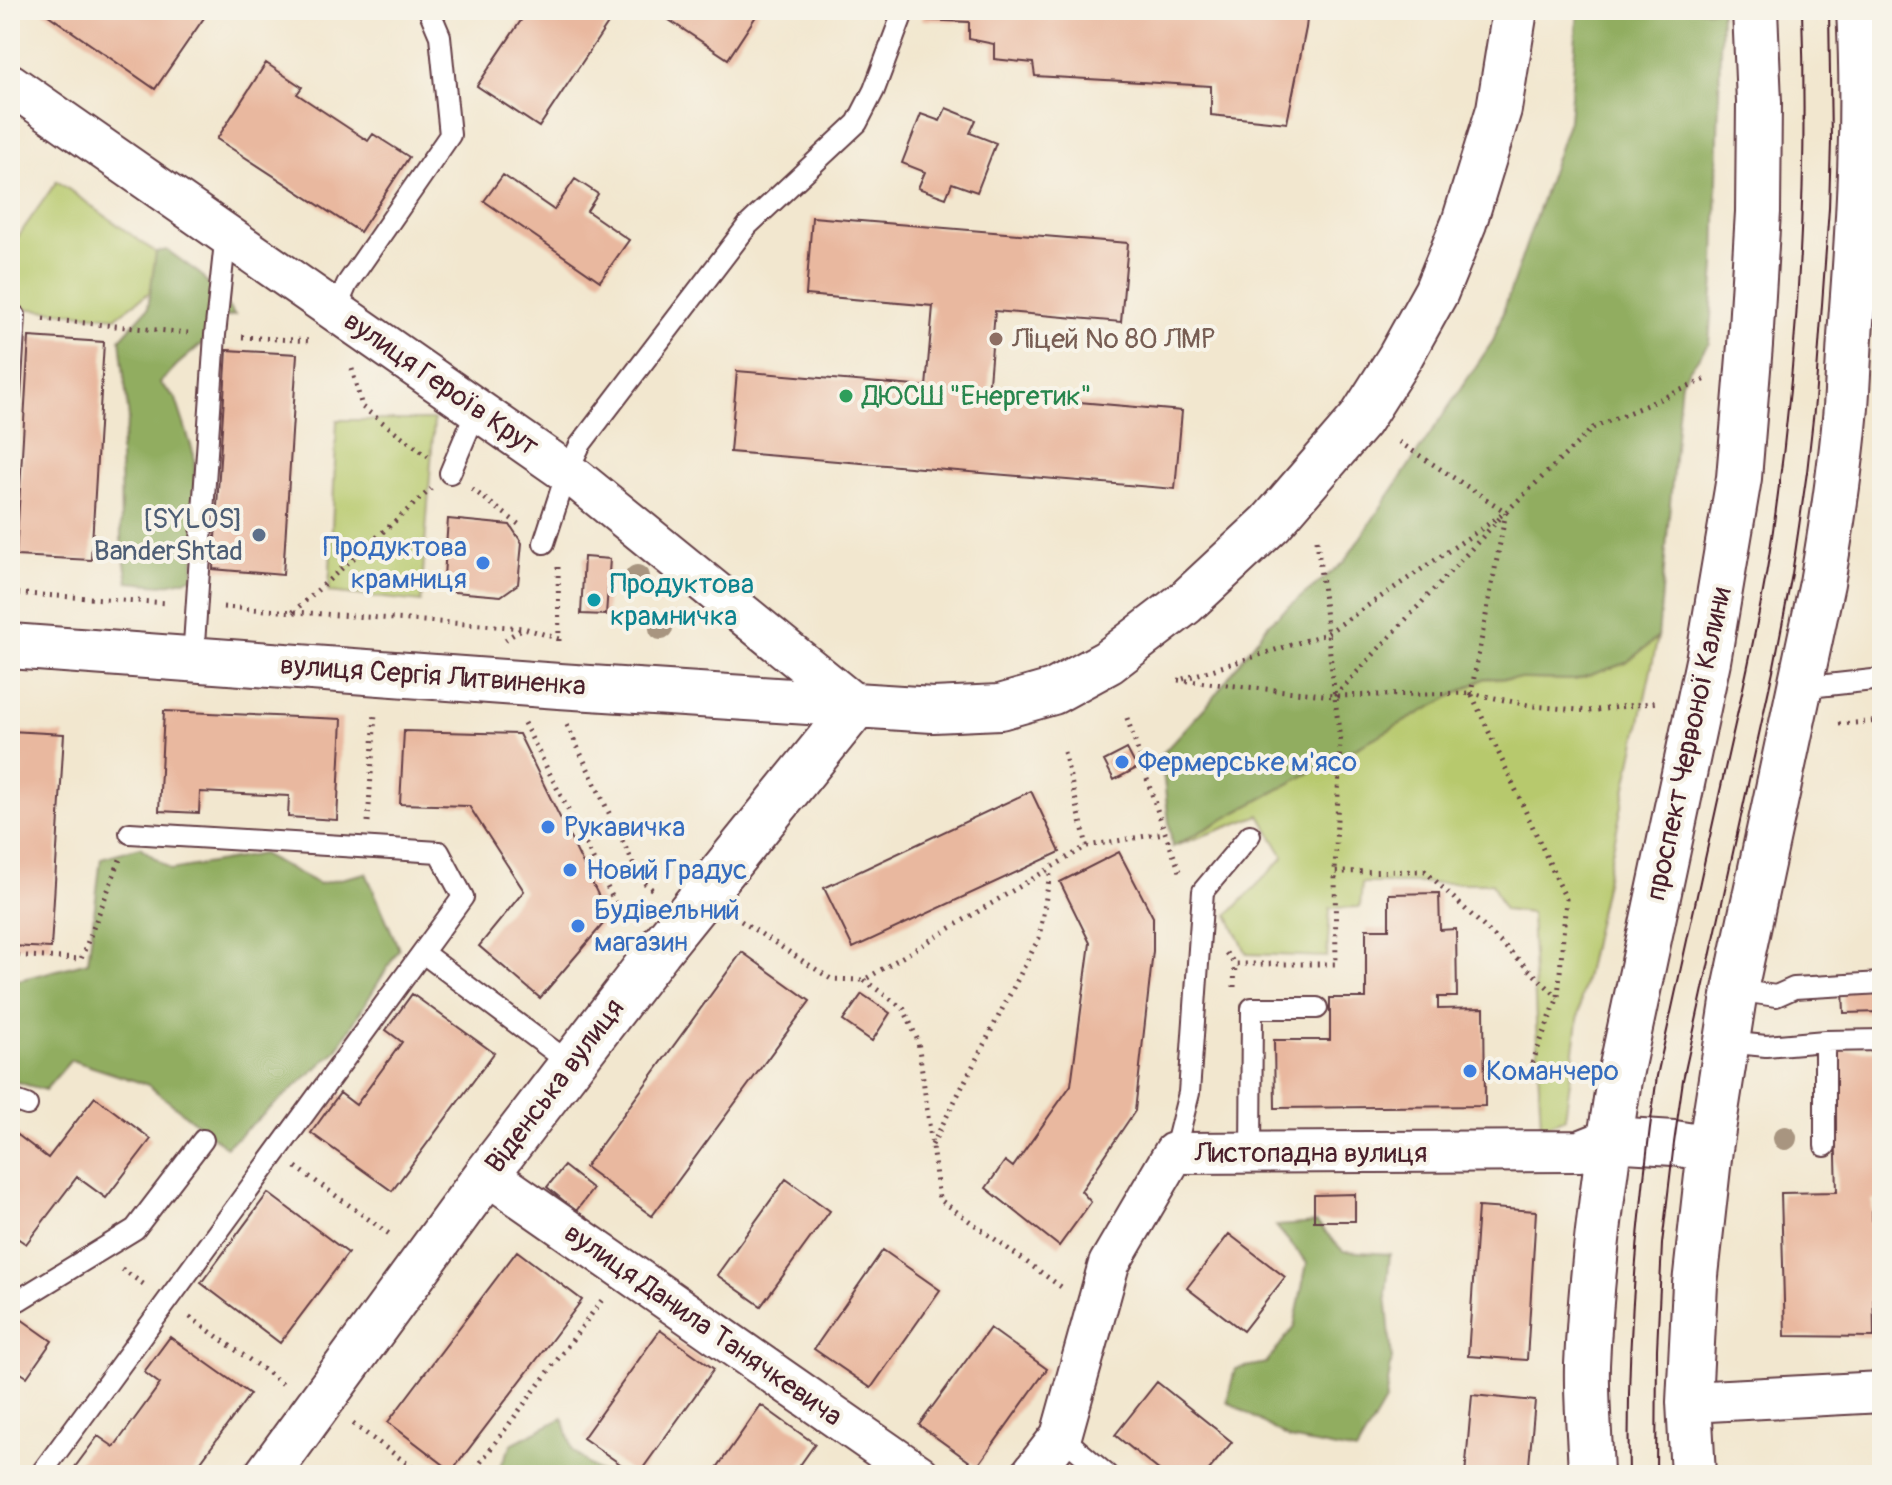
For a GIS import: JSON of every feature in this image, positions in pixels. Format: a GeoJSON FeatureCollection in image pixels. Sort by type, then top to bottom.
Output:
{"type":"FeatureCollection","features":[{"type":"Feature","properties":{"kind":"main road","name":"вулиця Сергія Литвиненка"},"geometry":{"type":"LineString","coordinates":[[10,646],[933,710],[1000,707],[1053,692],[1108,662],[1185,603],[1271,523],[1360,420],[1436,292],[1464,223],[1499,109],[1515,10]]}},
{"type":"Feature","properties":{"kind":"main road","name":"проспект Червоної Калини"},"geometry":{"type":"LineString","coordinates":[[1591,1475],[1587,1367],[1595,1259],[1610,1139],[1619,1080],[1708,661],[1739,478],[1758,212],[1759,102],[1755,10]]}},
{"type":"Feature","properties":{"kind":"main road"},"geometry":{"type":"LineString","coordinates":[[1693,1475],[1689,1402],[1695,1284],[1710,1149],[1735,990],[1822,583],[1846,410],[1856,267],[1872,130],[1862,69],[1859,10]]}},
{"type":"Feature","properties":{"kind":"main road","name":"Віденська вулиця"},"geometry":{"type":"LineString","coordinates":[[267,1475],[571,1064],[856,706]]}},
{"type":"Feature","properties":{"kind":"main road"},"geometry":{"type":"LineString","coordinates":[[1610,1139],[1710,1149]]}},
{"type":"Feature","properties":{"kind":"street","name":"вулиця Героїв Крут"},"geometry":{"type":"LineString","coordinates":[[10,84],[226,233],[325,325],[477,409],[567,472],[856,706]]}},
{"type":"Feature","properties":{"kind":"street","name":"Листопадна вулиця"},"geometry":{"type":"LineString","coordinates":[[1031,1475],[1061,1436],[1109,1264],[1174,1153],[1580,1151],[1610,1139]]}},
{"type":"Feature","properties":{"kind":"street","name":"вулиця Данила Танячкевича"},"geometry":{"type":"LineString","coordinates":[[487,1174],[919,1475]]}},
{"type":"Feature","properties":{"kind":"street"},"geometry":{"type":"LineString","coordinates":[[1689,1402],[1882,1392]]}},
{"type":"Feature","properties":{"kind":"lane"},"geometry":{"type":"LineString","coordinates":[[325,325],[347,284],[450,135],[440,36],[429,10]]}},
{"type":"Feature","properties":{"kind":"lane"},"geometry":{"type":"LineString","coordinates":[[544,543],[567,472],[580,445],[748,225],[857,123],[874,90],[904,10]]}},
{"type":"Feature","properties":{"kind":"lane"},"geometry":{"type":"LineString","coordinates":[[193,659],[215,335],[226,233]]}},
{"type":"Feature","properties":{"kind":"lane"},"geometry":{"type":"LineString","coordinates":[[10,396],[15,316]]}},
{"type":"Feature","properties":{"kind":"lane"},"geometry":{"type":"LineString","coordinates":[[450,473],[477,409]]}},
{"type":"Feature","properties":{"kind":"lane"},"geometry":{"type":"LineString","coordinates":[[1800,688],[1882,679]]}},
{"type":"Feature","properties":{"kind":"lane"},"geometry":{"type":"LineString","coordinates":[[40,1475],[463,897],[439,852],[130,833]]}},
{"type":"Feature","properties":{"kind":"lane"},"geometry":{"type":"LineString","coordinates":[[1174,1153],[1189,1093],[1203,891],[1250,835]]}},
{"type":"Feature","properties":{"kind":"lane"},"geometry":{"type":"LineString","coordinates":[[423,953],[571,1064]]}},
{"type":"Feature","properties":{"kind":"lane"},"geometry":{"type":"LineString","coordinates":[[1735,990],[1776,996],[1794,988],[1882,983]]}},
{"type":"Feature","properties":{"kind":"lane"},"geometry":{"type":"LineString","coordinates":[[1251,1154],[1252,1008],[1317,1008]]}},
{"type":"Feature","properties":{"kind":"lane"},"geometry":{"type":"LineString","coordinates":[[1726,1042],[1766,1046],[1882,1040]]}},
{"type":"Feature","properties":{"kind":"lane"},"geometry":{"type":"LineString","coordinates":[[1825,1041],[1825,1146]]}},
{"type":"Feature","properties":{"kind":"lane"},"geometry":{"type":"LineString","coordinates":[[10,1293],[19,1300],[135,1229],[203,1140]]}},
{"type":"Feature","properties":{"kind":"lane"},"geometry":{"type":"LineString","coordinates":[[1061,1436],[1107,1475]]}},
{"type":"Feature","properties":{"kind":"path"},"geometry":{"type":"LineString","coordinates":[[10,204],[15,316],[215,335],[325,325],[362,407],[558,553],[559,650]]}},
{"type":"Feature","properties":{"kind":"path"},"geometry":{"type":"LineString","coordinates":[[1334,696],[1506,512],[1593,428],[1710,377]]}},
{"type":"Feature","properties":{"kind":"path"},"geometry":{"type":"LineString","coordinates":[[1399,442],[1506,512]]}},
{"type":"Feature","properties":{"kind":"path"},"geometry":{"type":"LineString","coordinates":[[293,612],[450,473]]}},
{"type":"Feature","properties":{"kind":"path"},"geometry":{"type":"LineString","coordinates":[[1506,512],[1326,634],[1178,680],[1334,696],[1471,693],[1533,706],[1589,711],[1670,700]]}},
{"type":"Feature","properties":{"kind":"path"},"geometry":{"type":"LineString","coordinates":[[1506,512],[1471,693],[1566,899],[1558,997],[1531,1066]]}},
{"type":"Feature","properties":{"kind":"path"},"geometry":{"type":"LineString","coordinates":[[1317,540],[1340,741],[1335,872],[1336,964]]}},
{"type":"Feature","properties":{"kind":"path"},"geometry":{"type":"LineString","coordinates":[[10,593],[524,628],[559,639]]}},
{"type":"Feature","properties":{"kind":"path"},"geometry":{"type":"LineString","coordinates":[[366,848],[375,708]]}},
{"type":"Feature","properties":{"kind":"path"},"geometry":{"type":"LineString","coordinates":[[562,716],[641,880],[662,898]]}},
{"type":"Feature","properties":{"kind":"path"},"geometry":{"type":"LineString","coordinates":[[522,718],[632,936]]}},
{"type":"Feature","properties":{"kind":"path"},"geometry":{"type":"LineString","coordinates":[[741,921],[831,979],[864,980],[1087,846],[1164,833],[1127,718]]}},
{"type":"Feature","properties":{"kind":"path"},"geometry":{"type":"LineString","coordinates":[[1839,724],[1882,721]]}},
{"type":"Feature","properties":{"kind":"path"},"geometry":{"type":"LineString","coordinates":[[1064,752],[1087,846]]}},
{"type":"Feature","properties":{"kind":"path"},"geometry":{"type":"LineString","coordinates":[[10,955],[81,959],[130,833]]}},
{"type":"Feature","properties":{"kind":"path"},"geometry":{"type":"LineString","coordinates":[[931,1146],[1039,938],[1051,868]]}},
{"type":"Feature","properties":{"kind":"path"},"geometry":{"type":"LineString","coordinates":[[1335,872],[1425,871],[1558,997]]}},
{"type":"Feature","properties":{"kind":"path"},"geometry":{"type":"LineString","coordinates":[[864,980],[904,1009],[918,1041],[939,1199],[1096,1312]]}},
{"type":"Feature","properties":{"kind":"path"},"geometry":{"type":"LineString","coordinates":[[276,1153],[395,1239]]}},
{"type":"Feature","properties":{"kind":"path"},"geometry":{"type":"LineString","coordinates":[[98,1252],[287,1386]]}},
{"type":"Feature","properties":{"kind":"path"},"geometry":{"type":"LineString","coordinates":[[471,1475],[624,1270]]}},
{"type":"Feature","properties":{"kind":"path"},"geometry":{"type":"LineString","coordinates":[[352,1423],[423,1475]]}},
{"type":"Feature","properties":{"kind":"green space"},"geometry":{"type":"Polygon","coordinates":[[[1578,10],[1721,10],[1715,267],[1709,343],[1681,381],[1658,637],[1626,663],[1575,680],[1485,678],[1172,847],[1161,755],[1209,703],[1269,623],[1344,562],[1493,341],[1569,120],[1578,10]]]}},
{"type":"Feature","properties":{"kind":"green space"},"geometry":{"type":"Polygon","coordinates":[[[57,181],[180,270],[116,317],[10,307],[10,248],[57,181]]]}},
{"type":"Feature","properties":{"kind":"green space"},"geometry":{"type":"Polygon","coordinates":[[[167,250],[200,274],[235,315],[211,320],[204,342],[160,383],[176,399],[194,455],[197,518],[193,578],[162,585],[128,582],[121,538],[120,450],[129,419],[120,339],[148,308],[156,252],[167,250]]]}},
{"type":"Feature","properties":{"kind":"green space"},"geometry":{"type":"Polygon","coordinates":[[[337,420],[434,420],[421,602],[329,592],[337,420]]]}},
{"type":"Feature","properties":{"kind":"green space"},"geometry":{"type":"Polygon","coordinates":[[[1658,637],[1581,998],[1565,1118],[1541,1128],[1531,913],[1504,910],[1492,883],[1362,883],[1360,907],[1330,908],[1327,957],[1247,954],[1228,915],[1284,857],[1260,815],[1172,847],[1485,678],[1575,680],[1626,663],[1658,637]]]}},
{"type":"Feature","properties":{"kind":"green space"},"geometry":{"type":"Polygon","coordinates":[[[140,847],[171,870],[262,854],[319,884],[366,873],[399,949],[336,1051],[226,1147],[148,1085],[71,1060],[45,1090],[10,1080],[10,980],[88,962],[101,858],[140,847]]]}},
{"type":"Feature","properties":{"kind":"green space"},"geometry":{"type":"Polygon","coordinates":[[[1317,1223],[1343,1251],[1390,1254],[1386,1294],[1392,1359],[1385,1402],[1356,1452],[1290,1439],[1227,1401],[1235,1369],[1266,1363],[1294,1327],[1307,1263],[1276,1226],[1317,1223]]]}},
{"type":"Feature","properties":{"kind":"green space"},"geometry":{"type":"Polygon","coordinates":[[[563,1418],[573,1451],[605,1475],[492,1475],[513,1443],[563,1418]]]}},
{"type":"Feature","properties":{"kind":"building"},"geometry":{"type":"Polygon","coordinates":[[[41,10],[205,10],[208,12],[155,89],[41,10]]]}},
{"type":"Feature","properties":{"kind":"building"},"geometry":{"type":"Polygon","coordinates":[[[528,10],[617,10],[539,127],[477,86],[528,10]]]}},
{"type":"Feature","properties":{"kind":"building"},"geometry":{"type":"Polygon","coordinates":[[[663,10],[760,10],[728,59],[660,14],[663,10]]]}},
{"type":"Feature","properties":{"kind":"building"},"geometry":{"type":"Polygon","coordinates":[[[924,10],[1308,10],[1287,123],[1211,115],[1211,86],[1035,76],[1033,63],[994,59],[994,44],[969,39],[969,22],[922,20],[924,10]]]}},
{"type":"Feature","properties":{"kind":"building"},"geometry":{"type":"Polygon","coordinates":[[[266,63],[302,87],[297,94],[368,141],[373,134],[409,157],[360,232],[217,139],[266,63]]]}},
{"type":"Feature","properties":{"kind":"building"},"geometry":{"type":"Polygon","coordinates":[[[946,108],[976,120],[970,133],[996,143],[977,192],[952,183],[946,198],[918,188],[925,172],[902,163],[921,114],[940,121],[946,108]]]}},
{"type":"Feature","properties":{"kind":"building"},"geometry":{"type":"Polygon","coordinates":[[[503,175],[554,210],[575,179],[598,194],[587,211],[629,240],[600,281],[484,201],[503,175]]]}},
{"type":"Feature","properties":{"kind":"building"},"geometry":{"type":"Polygon","coordinates":[[[812,217],[1128,243],[1121,322],[995,311],[988,394],[1182,411],[1175,489],[730,452],[737,371],[926,387],[933,306],[806,295],[812,217]]]}},
{"type":"Feature","properties":{"kind":"building"},"geometry":{"type":"Polygon","coordinates":[[[29,337],[104,342],[91,560],[16,556],[29,337]]]}},
{"type":"Feature","properties":{"kind":"building"},"geometry":{"type":"Polygon","coordinates":[[[227,350],[297,354],[283,575],[213,569],[227,350]]]}},
{"type":"Feature","properties":{"kind":"building","name":"Продуктова крамниця"},"geometry":{"type":"Polygon","coordinates":[[[448,519],[510,525],[522,543],[518,584],[501,596],[443,591],[448,519]]]}},
{"type":"Feature","properties":{"kind":"building"},"geometry":{"type":"Polygon","coordinates":[[[584,557],[610,559],[606,615],[581,614],[584,557]]]}},
{"type":"Feature","properties":{"kind":"building"},"geometry":{"type":"Polygon","coordinates":[[[164,711],[342,719],[337,820],[288,817],[289,796],[200,792],[199,813],[159,811],[164,711]]]}},
{"type":"Feature","properties":{"kind":"building"},"geometry":{"type":"Polygon","coordinates":[[[10,731],[64,734],[51,948],[10,946],[10,731]]]}},
{"type":"Feature","properties":{"kind":"building"},"geometry":{"type":"Polygon","coordinates":[[[404,731],[519,734],[609,917],[540,998],[479,946],[524,891],[469,806],[400,804],[404,731]]]}},
{"type":"Feature","properties":{"kind":"building"},"geometry":{"type":"Polygon","coordinates":[[[1127,749],[1137,768],[1114,780],[1104,761],[1127,749]]]}},
{"type":"Feature","properties":{"kind":"building"},"geometry":{"type":"Polygon","coordinates":[[[1031,791],[1060,852],[853,948],[824,888],[1031,791]]]}},
{"type":"Feature","properties":{"kind":"building"},"geometry":{"type":"Polygon","coordinates":[[[1119,852],[1153,917],[1153,951],[1135,1111],[1081,1191],[1091,1202],[1059,1246],[986,1188],[1005,1161],[1013,1167],[1071,1085],[1090,943],[1060,882],[1119,852]]]}},
{"type":"Feature","properties":{"kind":"building"},"geometry":{"type":"Polygon","coordinates":[[[1439,893],[1440,930],[1456,929],[1457,997],[1438,997],[1438,1009],[1484,1008],[1485,1106],[1275,1108],[1274,1040],[1330,1040],[1330,998],[1366,998],[1366,929],[1389,929],[1389,894],[1439,893]]]}},
{"type":"Feature","properties":{"kind":"building"},"geometry":{"type":"Polygon","coordinates":[[[742,952],[810,1001],[652,1216],[585,1167],[742,952]]]}},
{"type":"Feature","properties":{"kind":"building"},"geometry":{"type":"Polygon","coordinates":[[[1882,988],[1882,1012],[1844,1013],[1843,989],[1882,988]]]}},
{"type":"Feature","properties":{"kind":"building"},"geometry":{"type":"Polygon","coordinates":[[[412,994],[494,1053],[392,1191],[311,1133],[340,1093],[356,1105],[402,1042],[386,1030],[412,994]]]}},
{"type":"Feature","properties":{"kind":"building"},"geometry":{"type":"Polygon","coordinates":[[[862,994],[890,1013],[872,1041],[843,1021],[862,994]]]}},
{"type":"Feature","properties":{"kind":"building"},"geometry":{"type":"Polygon","coordinates":[[[1833,1051],[1882,1051],[1882,1200],[1872,1200],[1874,1337],[1785,1336],[1781,1193],[1837,1192],[1833,1051]]]}},
{"type":"Feature","properties":{"kind":"building"},"geometry":{"type":"Polygon","coordinates":[[[95,1097],[151,1139],[106,1198],[77,1177],[26,1244],[10,1233],[10,1129],[48,1158],[95,1097]]]}},
{"type":"Feature","properties":{"kind":"building"},"geometry":{"type":"Polygon","coordinates":[[[564,1166],[593,1189],[576,1211],[547,1187],[564,1166]]]}},
{"type":"Feature","properties":{"kind":"building"},"geometry":{"type":"Polygon","coordinates":[[[786,1179],[830,1211],[761,1306],[717,1275],[786,1179]]]}},
{"type":"Feature","properties":{"kind":"building"},"geometry":{"type":"Polygon","coordinates":[[[268,1193],[348,1253],[280,1343],[201,1283],[268,1193]]]}},
{"type":"Feature","properties":{"kind":"building"},"geometry":{"type":"Polygon","coordinates":[[[1355,1194],[1355,1221],[1314,1221],[1314,1195],[1355,1194]]]}},
{"type":"Feature","properties":{"kind":"building"},"geometry":{"type":"Polygon","coordinates":[[[1478,1207],[1536,1211],[1527,1360],[1468,1356],[1478,1207]]]}},
{"type":"Feature","properties":{"kind":"building"},"geometry":{"type":"Polygon","coordinates":[[[1229,1234],[1285,1277],[1243,1331],[1187,1288],[1229,1234]]]}},
{"type":"Feature","properties":{"kind":"building"},"geometry":{"type":"Polygon","coordinates":[[[883,1250],[940,1290],[871,1388],[814,1349],[883,1250]]]}},
{"type":"Feature","properties":{"kind":"building"},"geometry":{"type":"Polygon","coordinates":[[[517,1251],[582,1300],[452,1471],[388,1422],[517,1251]]]}},
{"type":"Feature","properties":{"kind":"building"},"geometry":{"type":"Polygon","coordinates":[[[21,1319],[52,1341],[27,1377],[10,1366],[10,1336],[21,1319]]]}},
{"type":"Feature","properties":{"kind":"building"},"geometry":{"type":"Polygon","coordinates":[[[990,1328],[1047,1369],[977,1467],[919,1425],[990,1328]]]}},
{"type":"Feature","properties":{"kind":"building"},"geometry":{"type":"Polygon","coordinates":[[[660,1330],[714,1369],[636,1475],[583,1438],[660,1330]]]}},
{"type":"Feature","properties":{"kind":"building"},"geometry":{"type":"Polygon","coordinates":[[[170,1337],[250,1394],[191,1475],[69,1475],[98,1436],[114,1447],[160,1384],[144,1372],[170,1337]]]}},
{"type":"Feature","properties":{"kind":"building"},"geometry":{"type":"Polygon","coordinates":[[[1157,1382],[1232,1442],[1205,1475],[1165,1475],[1115,1435],[1157,1382]]]}},
{"type":"Feature","properties":{"kind":"building"},"geometry":{"type":"Polygon","coordinates":[[[1472,1395],[1535,1401],[1528,1475],[1465,1475],[1472,1395]]]}},
{"type":"Feature","properties":{"kind":"building"},"geometry":{"type":"Polygon","coordinates":[[[761,1405],[815,1444],[793,1475],[712,1475],[761,1405]]]}},
{"type":"Feature","properties":{"kind":"building"},"geometry":{"type":"Polygon","coordinates":[[[1866,1468],[1867,1475],[1796,1473],[1866,1468]]]}},
{"type":"Feature","properties":{"kind":"tram line"},"geometry":{"type":"LineString","coordinates":[[1629,1475],[1629,1375],[1635,1275],[1657,1076],[1759,614],[1778,494],[1793,356],[1802,218],[1802,10]]}},
{"type":"Feature","properties":{"kind":"tram line"},"geometry":{"type":"LineString","coordinates":[[1656,1475],[1662,1244],[1683,1080],[1774,666],[1807,472],[1829,208],[1829,10]]}},
{"type":"Feature","properties":{"kind":"place","name":"Ліцей № 80 ЛМР"},"geometry":{"type":"Point","coordinates":[996,339]}},
{"type":"Feature","properties":{"kind":"place","name":"ДЮСШ \"Енергетик\""},"geometry":{"type":"Point","coordinates":[846,396]}},
{"type":"Feature","properties":{"kind":"place","name":"[SYLOS] BanderShtad"},"geometry":{"type":"Point","coordinates":[259,535]}},
{"type":"Feature","properties":{"kind":"place","name":"Продуктова крамниця"},"geometry":{"type":"Point","coordinates":[483,563]}},
{"type":"Feature","properties":{"kind":"place","name":"Продуктова крамничка"},"geometry":{"type":"Point","coordinates":[594,600]}},
{"type":"Feature","properties":{"kind":"place","name":"Фермерське м'ясо"},"geometry":{"type":"Point","coordinates":[1122,762]}},
{"type":"Feature","properties":{"kind":"place","name":"Рукавичка"},"geometry":{"type":"Point","coordinates":[548,827]}},
{"type":"Feature","properties":{"kind":"place","name":"Новий Градус"},"geometry":{"type":"Point","coordinates":[570,870]}},
{"type":"Feature","properties":{"kind":"place","name":"Будівельний магазин"},"geometry":{"type":"Point","coordinates":[578,926]}},
{"type":"Feature","properties":{"kind":"place","name":"Команчеро"},"geometry":{"type":"Point","coordinates":[1470,1071]}}]}
